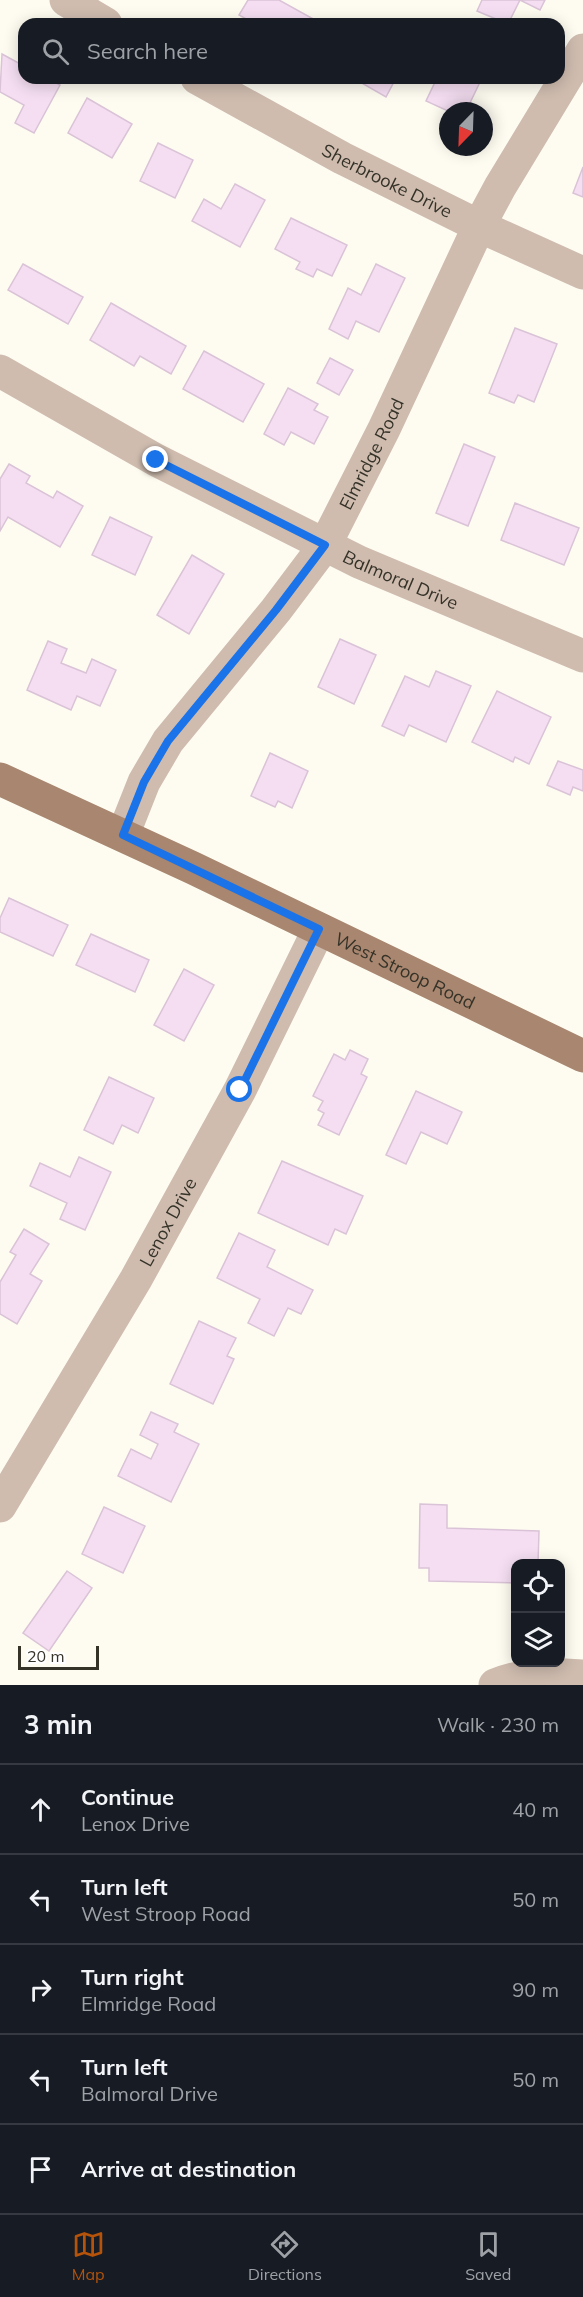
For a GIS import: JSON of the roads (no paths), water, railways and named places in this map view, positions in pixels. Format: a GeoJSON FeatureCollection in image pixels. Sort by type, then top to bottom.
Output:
{"type":"FeatureCollection","features":[{"type":"Feature","properties":{"kind":"main road","name":"West Stroop Road"},"geometry":{"type":"LineString","coordinates":[[0,779],[123,835],[583,1056]]}},
{"type":"Feature","properties":{"kind":"street"},"geometry":{"type":"LineString","coordinates":[[66,0],[96,18]]}},
{"type":"Feature","properties":{"kind":"street","name":"Elmridge Road"},"geometry":{"type":"LineString","coordinates":[[565,80],[583,50]]}},
{"type":"Feature","properties":{"kind":"street","name":"Sherbrooke Drive"},"geometry":{"type":"LineString","coordinates":[[208,84],[342,158],[479,226],[583,273]]}},
{"type":"Feature","properties":{"kind":"street","name":"Elmridge Road"},"geometry":{"type":"LineString","coordinates":[[123,835],[144,782],[168,741],[276,610],[325,545],[379,439],[479,226],[505,178],[562,84]]}},
{"type":"Feature","properties":{"kind":"street","name":"Balmoral Drive"},"geometry":{"type":"LineString","coordinates":[[0,371],[156,460],[325,545],[443,599],[583,656]]}},
{"type":"Feature","properties":{"kind":"street","name":"Lenox Drive"},"geometry":{"type":"LineString","coordinates":[[0,1506],[136,1279],[240,1090],[319,929]]}},
{"type":"Feature","properties":{"kind":"street"},"geometry":{"type":"LineString","coordinates":[[495,1685],[512,1678],[549,1674],[583,1676]]}}]}
